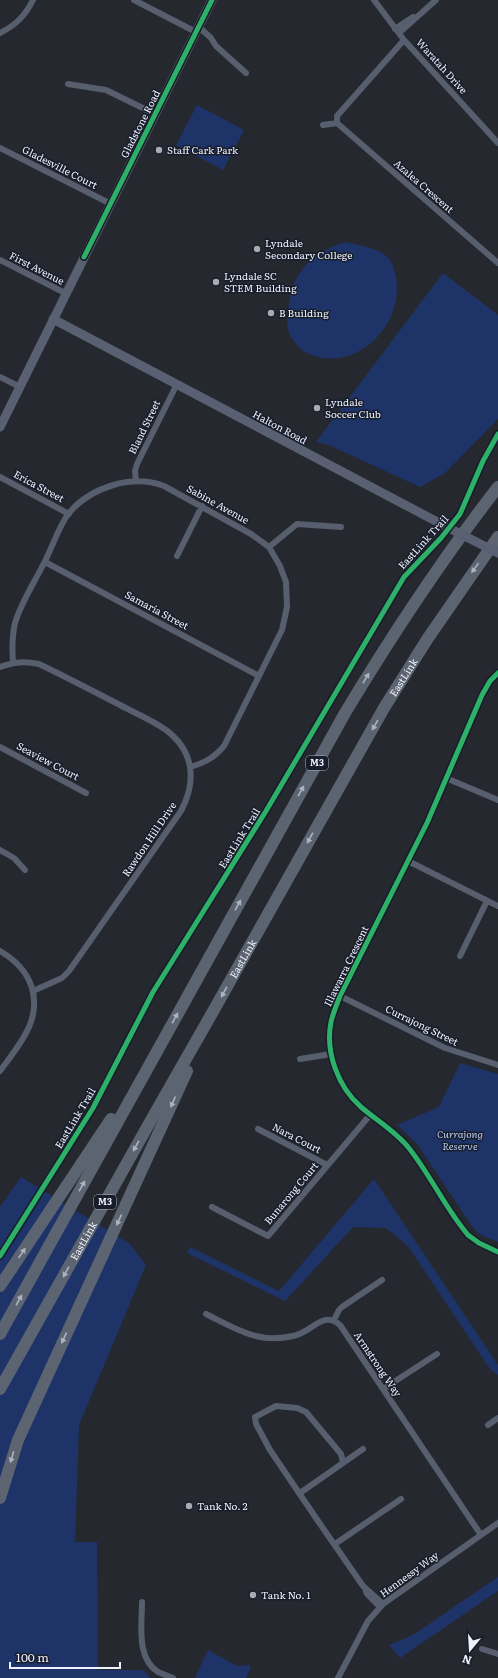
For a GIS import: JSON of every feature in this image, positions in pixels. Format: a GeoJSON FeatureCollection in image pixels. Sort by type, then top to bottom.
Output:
{"type":"FeatureCollection","features":[{"type":"Feature","properties":{"kind":"highway","name":"M3"},"geometry":{"type":"LineString","coordinates":[[0,1334],[317,762],[367,676],[431,579],[498,487]]}},
{"type":"Feature","properties":{"kind":"highway","name":"EastLink"},"geometry":{"type":"LineString","coordinates":[[0,1389],[388,701],[428,638],[498,537]]}},
{"type":"Feature","properties":{"kind":"highway"},"geometry":{"type":"LineString","coordinates":[[0,1498],[18,1440],[156,1140],[211,1015]]}},
{"type":"Feature","properties":{"kind":"highway"},"geometry":{"type":"LineString","coordinates":[[0,1286],[156,1052]]}},
{"type":"Feature","properties":{"kind":"main road","name":"Gladstone Road"},"geometry":{"type":"LineString","coordinates":[[0,426],[212,0]]}},
{"type":"Feature","properties":{"kind":"main road","name":"Halton Road"},"geometry":{"type":"LineString","coordinates":[[53,319],[444,526],[498,553]]}},
{"type":"Feature","properties":{"kind":"street"},"geometry":{"type":"LineString","coordinates":[[0,33],[18,21],[26,13],[33,0]]}},
{"type":"Feature","properties":{"kind":"street"},"geometry":{"type":"LineString","coordinates":[[134,0],[197,29],[246,73]]}},
{"type":"Feature","properties":{"kind":"street","name":"Waratah Drive"},"geometry":{"type":"LineString","coordinates":[[374,0],[404,40],[498,143]]}},
{"type":"Feature","properties":{"kind":"street"},"geometry":{"type":"LineString","coordinates":[[397,31],[436,0]]}},
{"type":"Feature","properties":{"kind":"street"},"geometry":{"type":"LineString","coordinates":[[323,125],[337,123],[337,116],[404,40]]}},
{"type":"Feature","properties":{"kind":"street"},"geometry":{"type":"LineString","coordinates":[[68,84],[106,90],[155,114]]}},
{"type":"Feature","properties":{"kind":"street","name":"Azalea Crescent"},"geometry":{"type":"LineString","coordinates":[[337,123],[498,263]]}},
{"type":"Feature","properties":{"kind":"street","name":"Gladesville Court"},"geometry":{"type":"LineString","coordinates":[[0,148],[111,204]]}},
{"type":"Feature","properties":{"kind":"street","name":"First Avenue"},"geometry":{"type":"LineString","coordinates":[[0,260],[65,293]]}},
{"type":"Feature","properties":{"kind":"street"},"geometry":{"type":"LineString","coordinates":[[0,377],[20,387]]}},
{"type":"Feature","properties":{"kind":"street","name":"Bland Street"},"geometry":{"type":"LineString","coordinates":[[136,481],[135,471],[137,464],[177,384]]}},
{"type":"Feature","properties":{"kind":"street","name":"Erica Street"},"geometry":{"type":"LineString","coordinates":[[0,477],[69,514]]}},
{"type":"Feature","properties":{"kind":"street","name":"Sabine Avenue"},"geometry":{"type":"LineString","coordinates":[[13,662],[12,642],[15,622],[69,514],[88,497],[110,486],[136,481],[158,484],[202,506],[251,534],[269,547],[280,566],[286,582],[287,607],[282,630],[224,746],[214,757],[190,767]]}},
{"type":"Feature","properties":{"kind":"street"},"geometry":{"type":"LineString","coordinates":[[177,556],[202,506]]}},
{"type":"Feature","properties":{"kind":"street"},"geometry":{"type":"LineString","coordinates":[[269,547],[297,524],[342,527]]}},
{"type":"Feature","properties":{"kind":"street","name":"Samaria Street"},"geometry":{"type":"LineString","coordinates":[[45,562],[260,676]]}},
{"type":"Feature","properties":{"kind":"street","name":"Rawdon Hill Drive"},"geometry":{"type":"LineString","coordinates":[[0,667],[13,662],[39,664],[165,730],[182,748],[190,767],[190,791],[181,811],[69,971],[62,978],[33,991]]}},
{"type":"Feature","properties":{"kind":"street","name":"Illawarra Crescent"},"geometry":{"type":"LineString","coordinates":[[498,673],[490,681],[482,695],[429,819],[340,996],[331,1022],[332,1054],[336,1071],[346,1090],[370,1115],[408,1147],[468,1235],[498,1252]]}},
{"type":"Feature","properties":{"kind":"street","name":"Seaview Court"},"geometry":{"type":"LineString","coordinates":[[0,747],[86,793]]}},
{"type":"Feature","properties":{"kind":"street"},"geometry":{"type":"LineString","coordinates":[[446,778],[498,800]]}},
{"type":"Feature","properties":{"kind":"street"},"geometry":{"type":"LineString","coordinates":[[0,850],[14,858],[25,870]]}},
{"type":"Feature","properties":{"kind":"street"},"geometry":{"type":"LineString","coordinates":[[408,860],[498,906]]}},
{"type":"Feature","properties":{"kind":"street"},"geometry":{"type":"LineString","coordinates":[[460,956],[487,901]]}},
{"type":"Feature","properties":{"kind":"street"},"geometry":{"type":"LineString","coordinates":[[0,951],[17,963],[25,973],[33,991],[34,1002],[33,1016],[26,1035],[0,1071]]}},
{"type":"Feature","properties":{"kind":"street","name":"Currajong Street"},"geometry":{"type":"LineString","coordinates":[[340,996],[445,1048],[498,1065]]}},
{"type":"Feature","properties":{"kind":"street"},"geometry":{"type":"LineString","coordinates":[[300,1059],[332,1054]]}},
{"type":"Feature","properties":{"kind":"street","name":"Bunarong Court"},"geometry":{"type":"LineString","coordinates":[[212,1207],[268,1236],[370,1115]]}},
{"type":"Feature","properties":{"kind":"street","name":"Nara Court"},"geometry":{"type":"LineString","coordinates":[[258,1129],[327,1165]]}},
{"type":"Feature","properties":{"kind":"street"},"geometry":{"type":"LineString","coordinates":[[206,1314],[246,1334],[268,1339],[296,1336],[307,1331],[324,1319],[334,1320],[342,1307],[382,1280]]}},
{"type":"Feature","properties":{"kind":"street","name":"Armstrong Way"},"geometry":{"type":"LineString","coordinates":[[334,1320],[340,1325],[481,1534]]}},
{"type":"Feature","properties":{"kind":"street"},"geometry":{"type":"LineString","coordinates":[[383,1389],[437,1354]]}},
{"type":"Feature","properties":{"kind":"street"},"geometry":{"type":"LineString","coordinates":[[343,1462],[341,1454],[306,1412],[297,1408],[276,1406],[258,1414],[255,1417],[256,1424],[262,1437],[365,1588],[367,1594],[382,1606]]}},
{"type":"Feature","properties":{"kind":"street"},"geometry":{"type":"LineString","coordinates":[[488,1424],[498,1418]]}},
{"type":"Feature","properties":{"kind":"street"},"geometry":{"type":"LineString","coordinates":[[300,1493],[363,1449]]}},
{"type":"Feature","properties":{"kind":"street"},"geometry":{"type":"LineString","coordinates":[[335,1544],[401,1499]]}},
{"type":"Feature","properties":{"kind":"street","name":"Hennessy Way"},"geometry":{"type":"LineString","coordinates":[[338,1678],[368,1621],[382,1606],[498,1523]]}},
{"type":"Feature","properties":{"kind":"street"},"geometry":{"type":"LineString","coordinates":[[142,1602],[142,1646],[144,1654],[152,1667],[158,1672],[173,1678]]}},
{"type":"Feature","properties":{"kind":"street"},"geometry":{"type":"LineString","coordinates":[[482,1649],[498,1654]]}},
{"type":"Feature","properties":{"kind":"green space"},"geometry":{"type":"Polygon","coordinates":[[[197,105],[244,130],[223,170],[176,145],[197,105]]]}},
{"type":"Feature","properties":{"kind":"green space"},"geometry":{"type":"Polygon","coordinates":[[[345,242],[376,250],[385,255],[393,265],[397,292],[393,311],[385,327],[373,342],[358,352],[340,358],[322,358],[303,351],[289,333],[287,319],[290,293],[304,267],[314,257],[345,242]]]}},
{"type":"Feature","properties":{"kind":"green space"},"geometry":{"type":"Polygon","coordinates":[[[443,273],[498,315],[498,419],[445,473],[420,487],[329,445],[316,442],[443,273]]]}},
{"type":"Feature","properties":{"kind":"green space","name":"Currajong Reserve"},"geometry":{"type":"Polygon","coordinates":[[[460,1063],[498,1074],[498,1242],[479,1234],[472,1226],[417,1144],[397,1125],[439,1107],[460,1063]]]}},
{"type":"Feature","properties":{"kind":"green space"},"geometry":{"type":"Polygon","coordinates":[[[21,1177],[130,1244],[146,1265],[79,1425],[75,1542],[97,1542],[98,1670],[143,1670],[151,1678],[0,1678],[0,1207],[21,1177]]]}},
{"type":"Feature","properties":{"kind":"green space"},"geometry":{"type":"Polygon","coordinates":[[[374,1179],[498,1365],[498,1375],[490,1369],[408,1246],[386,1228],[353,1227],[285,1301],[187,1253],[190,1247],[279,1291],[374,1179]]]}},
{"type":"Feature","properties":{"kind":"green space"},"geometry":{"type":"Polygon","coordinates":[[[498,1577],[498,1591],[400,1658],[389,1645],[413,1635],[498,1577]]]}},
{"type":"Feature","properties":{"kind":"green space"},"geometry":{"type":"Polygon","coordinates":[[[208,1650],[237,1666],[250,1665],[246,1678],[195,1678],[208,1650]]]}},
{"type":"Feature","properties":{"kind":"cycle path"},"geometry":{"type":"LineString","coordinates":[[84,257],[212,0]]}},
{"type":"Feature","properties":{"kind":"cycle path","name":"EastLink Trail"},"geometry":{"type":"LineString","coordinates":[[0,1256],[93,1108],[153,992],[266,811],[404,577],[441,538],[460,514],[483,461],[498,434]]}},
{"type":"Feature","properties":{"kind":"cycle path"},"geometry":{"type":"LineString","coordinates":[[498,673],[490,681],[482,695],[427,823],[340,996],[331,1022],[330,1033],[330,1045],[335,1068],[346,1090],[361,1107],[397,1136],[408,1147],[452,1214],[468,1235],[479,1243],[498,1252]]}},
{"type":"Feature","properties":{"kind":"place","name":"Staff Cark Park"},"geometry":{"type":"Point","coordinates":[159,150]}},
{"type":"Feature","properties":{"kind":"place","name":"Lyndale Secondary College"},"geometry":{"type":"Point","coordinates":[257,249]}},
{"type":"Feature","properties":{"kind":"place","name":"Lyndale SC STEM Building"},"geometry":{"type":"Point","coordinates":[216,282]}},
{"type":"Feature","properties":{"kind":"place","name":"B Building"},"geometry":{"type":"Point","coordinates":[271,313]}},
{"type":"Feature","properties":{"kind":"place","name":"Lyndale Soccer Club"},"geometry":{"type":"Point","coordinates":[317,408]}},
{"type":"Feature","properties":{"kind":"place","name":"Tank No. 2"},"geometry":{"type":"Point","coordinates":[189,1506]}},
{"type":"Feature","properties":{"kind":"place","name":"Tank No. 1"},"geometry":{"type":"Point","coordinates":[253,1595]}}]}
